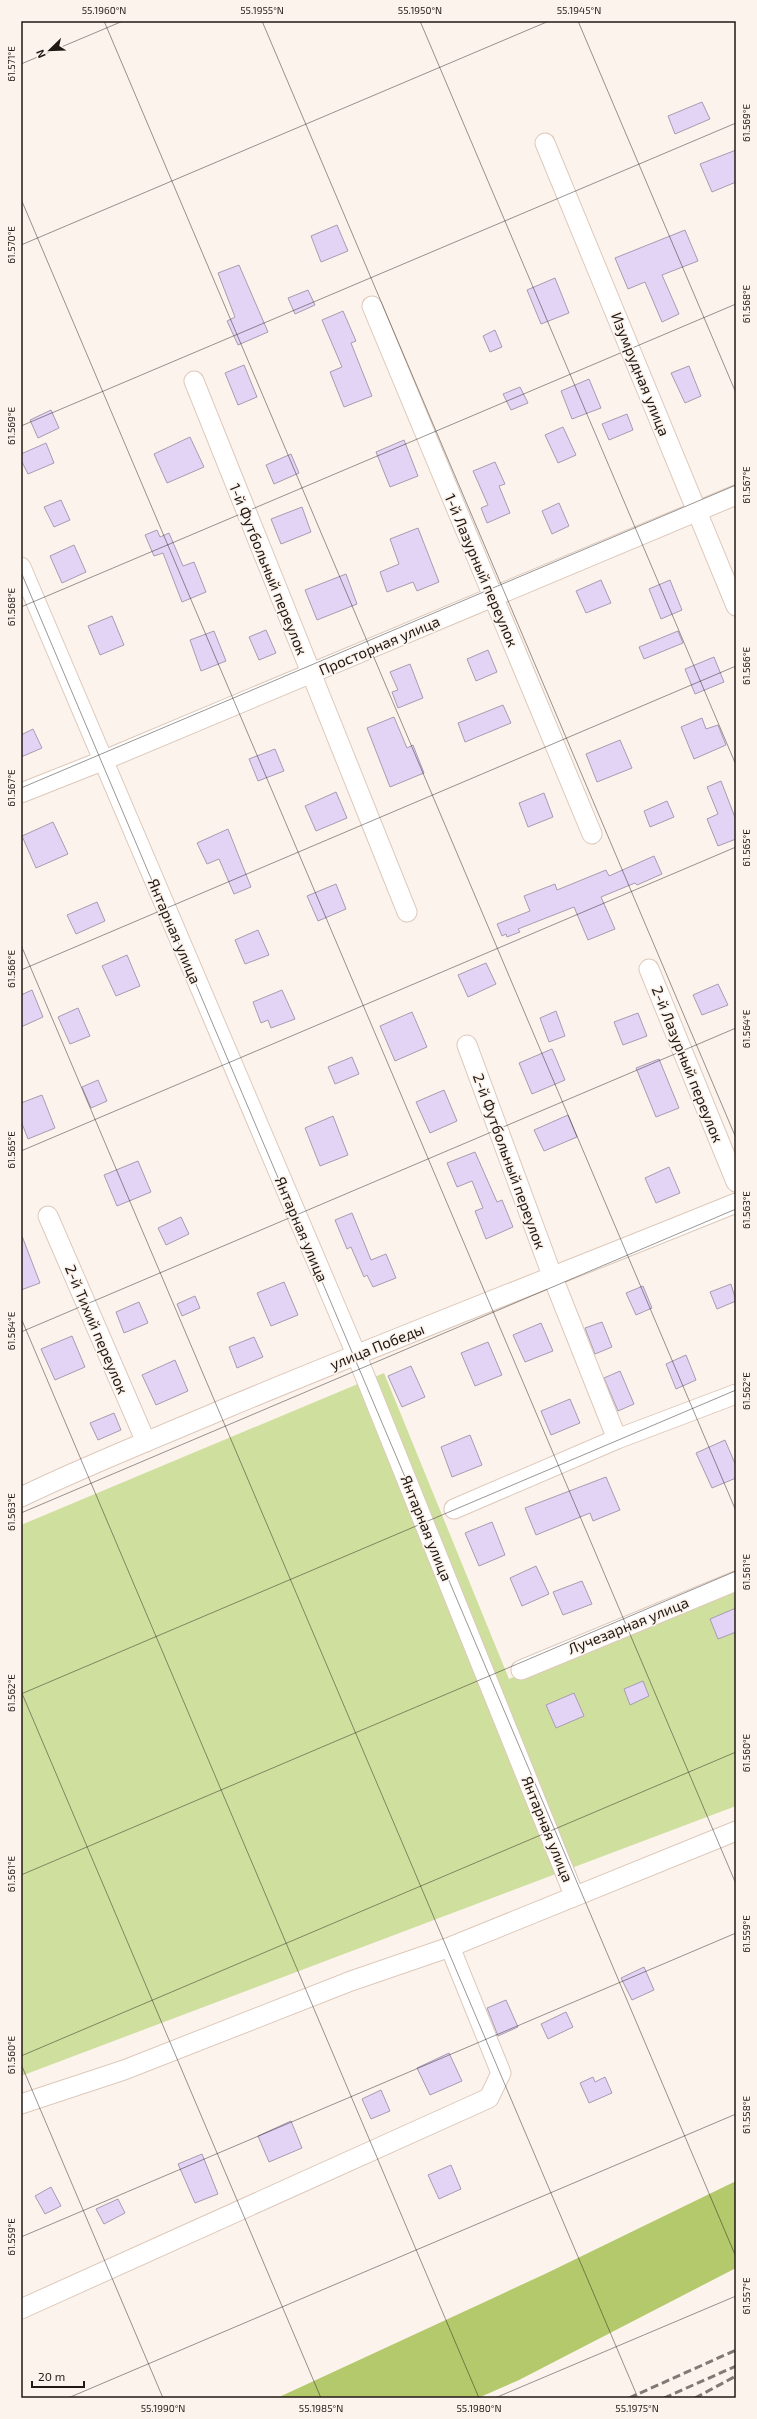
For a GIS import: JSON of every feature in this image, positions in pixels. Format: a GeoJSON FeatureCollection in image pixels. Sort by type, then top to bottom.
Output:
{"type":"FeatureCollection","features":[{"type":"Feature","properties":{"kind":"street","name":"Изумрудная улица"},"geometry":{"type":"LineString","coordinates":[[545,143],[736,606]]}},
{"type":"Feature","properties":{"kind":"street","name":"1-й Лазурный переулок"},"geometry":{"type":"LineString","coordinates":[[372,306],[592,834]]}},
{"type":"Feature","properties":{"kind":"street","name":"1-й Футбольный переулок"},"geometry":{"type":"LineString","coordinates":[[194,381],[407,912]]}},
{"type":"Feature","properties":{"kind":"street","name":"Просторная улица"},"geometry":{"type":"LineString","coordinates":[[21,793],[102,761],[736,495]]}},
{"type":"Feature","properties":{"kind":"street","name":"Янтарная улица"},"geometry":{"type":"LineString","coordinates":[[21,567],[102,761],[356,1354],[574,1895]]}},
{"type":"Feature","properties":{"kind":"street","name":"2-й Лазурный переулок"},"geometry":{"type":"LineString","coordinates":[[649,969],[736,1182]]}},
{"type":"Feature","properties":{"kind":"street","name":"2-й Футбольный переулок"},"geometry":{"type":"LineString","coordinates":[[467,1045],[553,1278],[618,1439]]}},
{"type":"Feature","properties":{"kind":"street","name":"улица Победы"},"geometry":{"type":"LineString","coordinates":[[21,1497],[71,1473],[356,1354],[553,1278],[736,1203]]}},
{"type":"Feature","properties":{"kind":"street","name":"2-й Тихий переулок"},"geometry":{"type":"LineString","coordinates":[[48,1216],[146,1442]]}},
{"type":"Feature","properties":{"kind":"street"},"geometry":{"type":"LineString","coordinates":[[454,1509],[618,1439],[736,1394]]}},
{"type":"Feature","properties":{"kind":"street","name":"Лучезарная улица"},"geometry":{"type":"LineString","coordinates":[[521,1670],[736,1581]]}},
{"type":"Feature","properties":{"kind":"street"},"geometry":{"type":"LineString","coordinates":[[21,2104],[124,2070],[351,1981],[450,1947],[574,1895],[736,1831]]}},
{"type":"Feature","properties":{"kind":"street"},"geometry":{"type":"LineString","coordinates":[[21,2309],[489,2098],[501,2073],[450,1947]]}},
{"type":"Feature","properties":{"kind":"green space"},"geometry":{"type":"Polygon","coordinates":[[[384,1373],[509,1679],[736,1585],[736,1806],[21,2076],[21,1525],[384,1373]]]}},
{"type":"Feature","properties":{"kind":"green space"},"geometry":{"type":"Polygon","coordinates":[[[736,2181],[736,2268],[519,2380],[478,2398],[277,2398],[547,2273],[736,2181]]]}},
{"type":"Feature","properties":{"kind":"building"},"geometry":{"type":"Polygon","coordinates":[[[702,102],[710,119],[675,134],[668,116],[702,102]]]}},
{"type":"Feature","properties":{"kind":"building"},"geometry":{"type":"Polygon","coordinates":[[[736,150],[736,182],[712,192],[700,164],[736,150]]]}},
{"type":"Feature","properties":{"kind":"building"},"geometry":{"type":"Polygon","coordinates":[[[337,225],[348,251],[321,262],[311,236],[337,225]]]}},
{"type":"Feature","properties":{"kind":"building"},"geometry":{"type":"Polygon","coordinates":[[[685,230],[698,261],[662,275],[679,314],[662,322],[645,282],[628,289],[615,258],[685,230]]]}},
{"type":"Feature","properties":{"kind":"building"},"geometry":{"type":"Polygon","coordinates":[[[239,265],[268,332],[238,345],[227,321],[235,317],[218,273],[239,265]]]}},
{"type":"Feature","properties":{"kind":"building"},"geometry":{"type":"Polygon","coordinates":[[[555,278],[569,313],[541,324],[527,290],[555,278]]]}},
{"type":"Feature","properties":{"kind":"building"},"geometry":{"type":"Polygon","coordinates":[[[308,290],[315,305],[295,314],[288,298],[308,290]]]}},
{"type":"Feature","properties":{"kind":"building"},"geometry":{"type":"Polygon","coordinates":[[[343,311],[356,341],[351,343],[372,396],[344,407],[330,372],[342,367],[322,320],[343,311]]]}},
{"type":"Feature","properties":{"kind":"building"},"geometry":{"type":"Polygon","coordinates":[[[495,330],[502,347],[490,352],[483,336],[495,330]]]}},
{"type":"Feature","properties":{"kind":"building"},"geometry":{"type":"Polygon","coordinates":[[[244,365],[257,397],[238,405],[225,373],[244,365]]]}},
{"type":"Feature","properties":{"kind":"building"},"geometry":{"type":"Polygon","coordinates":[[[689,366],[701,396],[685,403],[671,373],[689,366]]]}},
{"type":"Feature","properties":{"kind":"building"},"geometry":{"type":"Polygon","coordinates":[[[589,379],[601,408],[572,419],[561,391],[589,379]]]}},
{"type":"Feature","properties":{"kind":"building"},"geometry":{"type":"Polygon","coordinates":[[[520,387],[528,403],[511,410],[503,394],[520,387]]]}},
{"type":"Feature","properties":{"kind":"building"},"geometry":{"type":"Polygon","coordinates":[[[51,410],[59,428],[38,438],[30,420],[51,410]]]}},
{"type":"Feature","properties":{"kind":"building"},"geometry":{"type":"Polygon","coordinates":[[[627,414],[633,430],[609,440],[602,424],[627,414]]]}},
{"type":"Feature","properties":{"kind":"building"},"geometry":{"type":"Polygon","coordinates":[[[563,427],[576,455],[558,463],[545,435],[563,427]]]}},
{"type":"Feature","properties":{"kind":"building"},"geometry":{"type":"Polygon","coordinates":[[[190,437],[204,467],[167,483],[154,454],[190,437]]]}},
{"type":"Feature","properties":{"kind":"building"},"geometry":{"type":"Polygon","coordinates":[[[404,440],[418,476],[390,487],[376,452],[404,440]]]}},
{"type":"Feature","properties":{"kind":"building"},"geometry":{"type":"Polygon","coordinates":[[[46,443],[54,463],[28,474],[21,460],[21,454],[46,443]]]}},
{"type":"Feature","properties":{"kind":"building"},"geometry":{"type":"Polygon","coordinates":[[[291,454],[299,473],[274,484],[266,465],[291,454]]]}},
{"type":"Feature","properties":{"kind":"building"},"geometry":{"type":"Polygon","coordinates":[[[495,462],[505,484],[499,486],[510,513],[487,523],[481,508],[488,505],[473,471],[495,462]]]}},
{"type":"Feature","properties":{"kind":"building"},"geometry":{"type":"Polygon","coordinates":[[[61,500],[70,520],[54,527],[44,507],[61,500]]]}},
{"type":"Feature","properties":{"kind":"building"},"geometry":{"type":"Polygon","coordinates":[[[559,503],[569,526],[552,534],[542,511],[559,503]]]}},
{"type":"Feature","properties":{"kind":"building"},"geometry":{"type":"Polygon","coordinates":[[[302,507],[311,532],[281,544],[271,519],[302,507]]]}},
{"type":"Feature","properties":{"kind":"building"},"geometry":{"type":"Polygon","coordinates":[[[418,528],[439,582],[417,591],[413,582],[387,592],[380,572],[399,564],[390,539],[418,528]]]}},
{"type":"Feature","properties":{"kind":"building"},"geometry":{"type":"Polygon","coordinates":[[[157,530],[160,537],[169,533],[183,566],[194,562],[206,592],[182,602],[163,553],[154,556],[145,535],[157,530]]]}},
{"type":"Feature","properties":{"kind":"building"},"geometry":{"type":"Polygon","coordinates":[[[74,545],[86,572],[62,583],[50,556],[74,545]]]}},
{"type":"Feature","properties":{"kind":"building"},"geometry":{"type":"Polygon","coordinates":[[[346,574],[357,604],[317,620],[305,590],[346,574]]]}},
{"type":"Feature","properties":{"kind":"building"},"geometry":{"type":"Polygon","coordinates":[[[601,580],[611,603],[586,613],[576,591],[601,580]]]}},
{"type":"Feature","properties":{"kind":"building"},"geometry":{"type":"Polygon","coordinates":[[[670,580],[682,610],[661,619],[649,589],[670,580]]]}},
{"type":"Feature","properties":{"kind":"building"},"geometry":{"type":"Polygon","coordinates":[[[112,616],[124,645],[100,655],[88,626],[112,616]]]}},
{"type":"Feature","properties":{"kind":"building"},"geometry":{"type":"Polygon","coordinates":[[[266,630],[276,653],[259,660],[249,637],[266,630]]]}},
{"type":"Feature","properties":{"kind":"building"},"geometry":{"type":"Polygon","coordinates":[[[214,631],[226,661],[201,671],[190,640],[214,631]]]}},
{"type":"Feature","properties":{"kind":"building"},"geometry":{"type":"Polygon","coordinates":[[[678,631],[683,643],[644,659],[639,647],[678,631]]]}},
{"type":"Feature","properties":{"kind":"building"},"geometry":{"type":"Polygon","coordinates":[[[488,650],[497,672],[476,681],[467,659],[488,650]]]}},
{"type":"Feature","properties":{"kind":"building"},"geometry":{"type":"Polygon","coordinates":[[[714,657],[724,682],[695,694],[685,669],[714,657]]]}},
{"type":"Feature","properties":{"kind":"building"},"geometry":{"type":"Polygon","coordinates":[[[410,664],[423,698],[398,708],[392,692],[398,690],[390,672],[410,664]]]}},
{"type":"Feature","properties":{"kind":"building"},"geometry":{"type":"Polygon","coordinates":[[[503,705],[511,723],[465,742],[458,723],[503,705]]]}},
{"type":"Feature","properties":{"kind":"building"},"geometry":{"type":"Polygon","coordinates":[[[394,717],[407,748],[413,745],[424,773],[390,787],[367,728],[394,717]]]}},
{"type":"Feature","properties":{"kind":"building"},"geometry":{"type":"Polygon","coordinates":[[[702,718],[706,729],[718,725],[726,745],[694,759],[681,727],[702,718]]]}},
{"type":"Feature","properties":{"kind":"building"},"geometry":{"type":"Polygon","coordinates":[[[33,729],[42,748],[21,757],[21,735],[33,729]]]}},
{"type":"Feature","properties":{"kind":"building"},"geometry":{"type":"Polygon","coordinates":[[[620,740],[632,768],[597,782],[586,754],[620,740]]]}},
{"type":"Feature","properties":{"kind":"building"},"geometry":{"type":"Polygon","coordinates":[[[275,749],[284,771],[258,781],[249,759],[275,749]]]}},
{"type":"Feature","properties":{"kind":"building"},"geometry":{"type":"Polygon","coordinates":[[[721,781],[736,820],[736,839],[718,846],[707,819],[718,814],[707,787],[721,781]]]}},
{"type":"Feature","properties":{"kind":"building"},"geometry":{"type":"Polygon","coordinates":[[[336,792],[347,818],[316,831],[305,806],[336,792]]]}},
{"type":"Feature","properties":{"kind":"building"},"geometry":{"type":"Polygon","coordinates":[[[544,793],[553,817],[528,827],[519,803],[544,793]]]}},
{"type":"Feature","properties":{"kind":"building"},"geometry":{"type":"Polygon","coordinates":[[[667,801],[674,817],[650,827],[644,811],[667,801]]]}},
{"type":"Feature","properties":{"kind":"building"},"geometry":{"type":"Polygon","coordinates":[[[53,822],[68,854],[36,868],[22,836],[53,822]]]}},
{"type":"Feature","properties":{"kind":"building"},"geometry":{"type":"Polygon","coordinates":[[[228,829],[251,887],[234,894],[219,859],[207,864],[197,843],[228,829]]]}},
{"type":"Feature","properties":{"kind":"building"},"geometry":{"type":"Polygon","coordinates":[[[654,856],[662,874],[637,885],[635,883],[601,897],[615,929],[588,940],[574,907],[518,929],[520,932],[507,937],[506,934],[502,936],[497,924],[530,911],[524,896],[555,884],[557,890],[606,870],[609,876],[654,856]]]}},
{"type":"Feature","properties":{"kind":"building"},"geometry":{"type":"Polygon","coordinates":[[[336,884],[346,909],[318,921],[307,896],[336,884]]]}},
{"type":"Feature","properties":{"kind":"building"},"geometry":{"type":"Polygon","coordinates":[[[97,902],[105,921],[76,934],[67,915],[97,902]]]}},
{"type":"Feature","properties":{"kind":"building"},"geometry":{"type":"Polygon","coordinates":[[[258,930],[269,955],[245,964],[235,940],[258,930]]]}},
{"type":"Feature","properties":{"kind":"building"},"geometry":{"type":"Polygon","coordinates":[[[127,955],[140,986],[116,996],[102,966],[127,955]]]}},
{"type":"Feature","properties":{"kind":"building"},"geometry":{"type":"Polygon","coordinates":[[[486,963],[496,984],[468,997],[458,975],[486,963]]]}},
{"type":"Feature","properties":{"kind":"building"},"geometry":{"type":"Polygon","coordinates":[[[718,984],[728,1005],[702,1015],[693,995],[718,984]]]}},
{"type":"Feature","properties":{"kind":"building"},"geometry":{"type":"Polygon","coordinates":[[[32,990],[43,1017],[21,1027],[21,995],[32,990]]]}},
{"type":"Feature","properties":{"kind":"building"},"geometry":{"type":"Polygon","coordinates":[[[282,990],[295,1019],[271,1028],[268,1020],[261,1023],[253,1002],[282,990]]]}},
{"type":"Feature","properties":{"kind":"building"},"geometry":{"type":"Polygon","coordinates":[[[78,1008],[90,1036],[70,1044],[58,1017],[78,1008]]]}},
{"type":"Feature","properties":{"kind":"building"},"geometry":{"type":"Polygon","coordinates":[[[556,1011],[565,1036],[549,1042],[540,1018],[556,1011]]]}},
{"type":"Feature","properties":{"kind":"building"},"geometry":{"type":"Polygon","coordinates":[[[412,1012],[427,1047],[395,1061],[380,1026],[412,1012]]]}},
{"type":"Feature","properties":{"kind":"building"},"geometry":{"type":"Polygon","coordinates":[[[638,1013],[647,1036],[623,1045],[614,1022],[638,1013]]]}},
{"type":"Feature","properties":{"kind":"building"},"geometry":{"type":"Polygon","coordinates":[[[552,1049],[565,1080],[532,1094],[519,1063],[552,1049]]]}},
{"type":"Feature","properties":{"kind":"building"},"geometry":{"type":"Polygon","coordinates":[[[352,1057],[359,1074],[335,1084],[328,1067],[352,1057]]]}},
{"type":"Feature","properties":{"kind":"building"},"geometry":{"type":"Polygon","coordinates":[[[659,1059],[679,1108],[656,1117],[636,1068],[659,1059]]]}},
{"type":"Feature","properties":{"kind":"building"},"geometry":{"type":"Polygon","coordinates":[[[98,1080],[107,1101],[91,1108],[82,1087],[98,1080]]]}},
{"type":"Feature","properties":{"kind":"building"},"geometry":{"type":"Polygon","coordinates":[[[444,1090],[457,1121],[430,1133],[416,1102],[444,1090]]]}},
{"type":"Feature","properties":{"kind":"building"},"geometry":{"type":"Polygon","coordinates":[[[42,1095],[55,1128],[28,1139],[21,1121],[21,1103],[42,1095]]]}},
{"type":"Feature","properties":{"kind":"building"},"geometry":{"type":"Polygon","coordinates":[[[568,1115],[577,1137],[544,1151],[534,1130],[568,1115]]]}},
{"type":"Feature","properties":{"kind":"building"},"geometry":{"type":"Polygon","coordinates":[[[333,1116],[348,1155],[320,1166],[305,1128],[333,1116]]]}},
{"type":"Feature","properties":{"kind":"building"},"geometry":{"type":"Polygon","coordinates":[[[475,1152],[497,1202],[502,1200],[513,1227],[486,1239],[475,1211],[483,1208],[472,1181],[457,1187],[447,1163],[475,1152]]]}},
{"type":"Feature","properties":{"kind":"building"},"geometry":{"type":"Polygon","coordinates":[[[138,1161],[151,1192],[117,1206],[104,1175],[138,1161]]]}},
{"type":"Feature","properties":{"kind":"building"},"geometry":{"type":"Polygon","coordinates":[[[669,1167],[680,1193],[656,1203],[645,1178],[669,1167]]]}},
{"type":"Feature","properties":{"kind":"building"},"geometry":{"type":"Polygon","coordinates":[[[352,1213],[371,1260],[386,1254],[396,1278],[373,1287],[367,1275],[364,1277],[351,1247],[347,1249],[335,1220],[352,1213]]]}},
{"type":"Feature","properties":{"kind":"building"},"geometry":{"type":"Polygon","coordinates":[[[181,1217],[189,1234],[166,1245],[158,1228],[181,1217]]]}},
{"type":"Feature","properties":{"kind":"building"},"geometry":{"type":"Polygon","coordinates":[[[22,1236],[40,1283],[21,1290],[21,1237],[22,1236]]]}},
{"type":"Feature","properties":{"kind":"building"},"geometry":{"type":"Polygon","coordinates":[[[284,1282],[298,1315],[271,1326],[257,1293],[284,1282]]]}},
{"type":"Feature","properties":{"kind":"building"},"geometry":{"type":"Polygon","coordinates":[[[731,1284],[736,1301],[717,1309],[710,1292],[731,1284]]]}},
{"type":"Feature","properties":{"kind":"building"},"geometry":{"type":"Polygon","coordinates":[[[643,1286],[652,1308],[636,1315],[626,1293],[643,1286]]]}},
{"type":"Feature","properties":{"kind":"building"},"geometry":{"type":"Polygon","coordinates":[[[195,1296],[200,1308],[182,1316],[177,1304],[195,1296]]]}},
{"type":"Feature","properties":{"kind":"building"},"geometry":{"type":"Polygon","coordinates":[[[139,1302],[148,1323],[124,1333],[116,1312],[139,1302]]]}},
{"type":"Feature","properties":{"kind":"building"},"geometry":{"type":"Polygon","coordinates":[[[602,1322],[612,1347],[595,1354],[585,1328],[602,1322]]]}},
{"type":"Feature","properties":{"kind":"building"},"geometry":{"type":"Polygon","coordinates":[[[541,1323],[553,1351],[525,1362],[513,1335],[541,1323]]]}},
{"type":"Feature","properties":{"kind":"building"},"geometry":{"type":"Polygon","coordinates":[[[72,1336],[85,1367],[55,1380],[41,1349],[72,1336]]]}},
{"type":"Feature","properties":{"kind":"building"},"geometry":{"type":"Polygon","coordinates":[[[254,1337],[263,1357],[237,1368],[229,1347],[254,1337]]]}},
{"type":"Feature","properties":{"kind":"building"},"geometry":{"type":"Polygon","coordinates":[[[488,1342],[502,1375],[475,1386],[461,1353],[488,1342]]]}},
{"type":"Feature","properties":{"kind":"building"},"geometry":{"type":"Polygon","coordinates":[[[686,1355],[696,1380],[676,1389],[666,1364],[686,1355]]]}},
{"type":"Feature","properties":{"kind":"building"},"geometry":{"type":"Polygon","coordinates":[[[175,1360],[188,1391],[156,1405],[142,1375],[175,1360]]]}},
{"type":"Feature","properties":{"kind":"building"},"geometry":{"type":"Polygon","coordinates":[[[411,1366],[425,1397],[402,1407],[388,1376],[411,1366]]]}},
{"type":"Feature","properties":{"kind":"building"},"geometry":{"type":"Polygon","coordinates":[[[620,1371],[634,1404],[618,1411],[604,1378],[620,1371]]]}},
{"type":"Feature","properties":{"kind":"building"},"geometry":{"type":"Polygon","coordinates":[[[570,1399],[580,1423],[551,1435],[541,1411],[570,1399]]]}},
{"type":"Feature","properties":{"kind":"building"},"geometry":{"type":"Polygon","coordinates":[[[114,1413],[121,1430],[98,1440],[90,1423],[114,1413]]]}},
{"type":"Feature","properties":{"kind":"building"},"geometry":{"type":"Polygon","coordinates":[[[470,1435],[482,1465],[452,1477],[441,1447],[470,1435]]]}},
{"type":"Feature","properties":{"kind":"building"},"geometry":{"type":"Polygon","coordinates":[[[725,1440],[736,1466],[736,1478],[712,1488],[696,1453],[725,1440]]]}},
{"type":"Feature","properties":{"kind":"building"},"geometry":{"type":"Polygon","coordinates":[[[606,1477],[620,1510],[593,1521],[590,1513],[536,1535],[525,1508],[606,1477]]]}},
{"type":"Feature","properties":{"kind":"building"},"geometry":{"type":"Polygon","coordinates":[[[492,1522],[505,1555],[479,1566],[465,1533],[492,1522]]]}},
{"type":"Feature","properties":{"kind":"building"},"geometry":{"type":"Polygon","coordinates":[[[536,1566],[549,1594],[522,1606],[510,1578],[536,1566]]]}},
{"type":"Feature","properties":{"kind":"building"},"geometry":{"type":"Polygon","coordinates":[[[582,1581],[592,1604],[563,1615],[553,1592],[582,1581]]]}},
{"type":"Feature","properties":{"kind":"building"},"geometry":{"type":"Polygon","coordinates":[[[736,1608],[736,1632],[718,1639],[710,1619],[736,1608]]]}},
{"type":"Feature","properties":{"kind":"building"},"geometry":{"type":"Polygon","coordinates":[[[643,1681],[649,1696],[630,1705],[624,1689],[643,1681]]]}},
{"type":"Feature","properties":{"kind":"building"},"geometry":{"type":"Polygon","coordinates":[[[574,1693],[584,1716],[556,1728],[546,1705],[574,1693]]]}},
{"type":"Feature","properties":{"kind":"building"},"geometry":{"type":"Polygon","coordinates":[[[644,1967],[654,1990],[632,2000],[621,1978],[644,1967]]]}},
{"type":"Feature","properties":{"kind":"building"},"geometry":{"type":"Polygon","coordinates":[[[506,2000],[518,2027],[498,2036],[487,2008],[506,2000]]]}},
{"type":"Feature","properties":{"kind":"building"},"geometry":{"type":"Polygon","coordinates":[[[566,2012],[573,2027],[548,2039],[541,2024],[566,2012]]]}},
{"type":"Feature","properties":{"kind":"building"},"geometry":{"type":"Polygon","coordinates":[[[449,2053],[462,2081],[430,2095],[417,2068],[449,2053]]]}},
{"type":"Feature","properties":{"kind":"building"},"geometry":{"type":"Polygon","coordinates":[[[593,2077],[595,2082],[605,2077],[612,2093],[589,2103],[580,2083],[593,2077]]]}},
{"type":"Feature","properties":{"kind":"building"},"geometry":{"type":"Polygon","coordinates":[[[381,2090],[390,2111],[371,2119],[362,2099],[381,2090]]]}},
{"type":"Feature","properties":{"kind":"building"},"geometry":{"type":"Polygon","coordinates":[[[291,2121],[302,2148],[269,2162],[258,2136],[291,2121]]]}},
{"type":"Feature","properties":{"kind":"building"},"geometry":{"type":"Polygon","coordinates":[[[202,2154],[218,2194],[195,2203],[178,2164],[202,2154]]]}},
{"type":"Feature","properties":{"kind":"building"},"geometry":{"type":"Polygon","coordinates":[[[451,2165],[461,2189],[439,2199],[428,2175],[451,2165]]]}},
{"type":"Feature","properties":{"kind":"building"},"geometry":{"type":"Polygon","coordinates":[[[51,2187],[61,2206],[45,2214],[35,2196],[51,2187]]]}},
{"type":"Feature","properties":{"kind":"building"},"geometry":{"type":"Polygon","coordinates":[[[118,2199],[125,2213],[104,2224],[96,2209],[118,2199]]]}},
{"type":"Feature","properties":{"kind":"railway"},"geometry":{"type":"LineString","coordinates":[[629,2398],[736,2350]]}},
{"type":"Feature","properties":{"kind":"railway"},"geometry":{"type":"LineString","coordinates":[[664,2398],[736,2366]]}},
{"type":"Feature","properties":{"kind":"railway"},"geometry":{"type":"LineString","coordinates":[[695,2398],[736,2376]]}}]}
